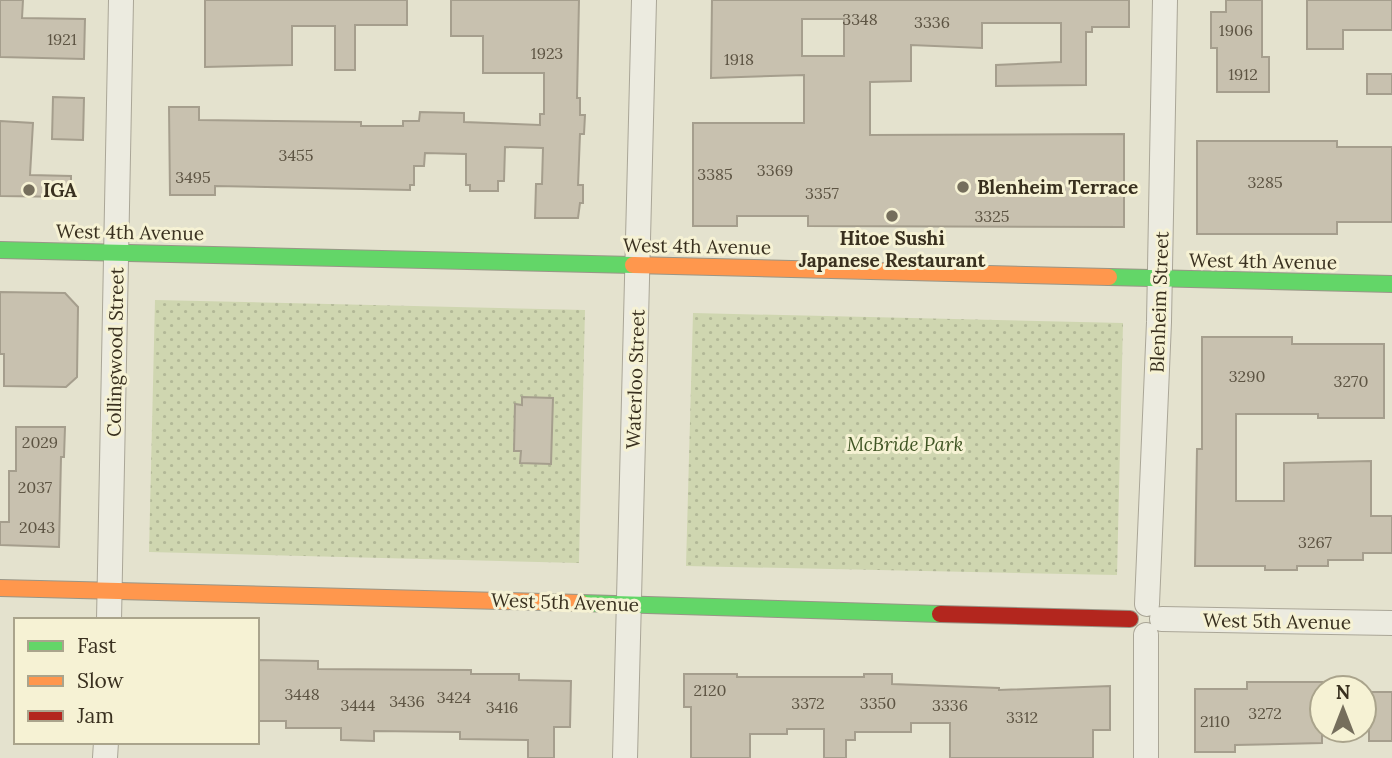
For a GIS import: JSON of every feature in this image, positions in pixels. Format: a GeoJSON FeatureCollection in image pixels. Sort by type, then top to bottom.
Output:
{"type":"FeatureCollection","features":[{"type":"Feature","properties":{"kind":"main road","name":"West 4th Avenue"},"geometry":{"type":"LineString","coordinates":[[0,250],[1392,284]]}},
{"type":"Feature","properties":{"kind":"main road","name":"West 5th Avenue"},"geometry":{"type":"LineString","coordinates":[[0,588],[1146,619]]}},
{"type":"Feature","properties":{"kind":"street","name":"Collingwood Street"},"geometry":{"type":"LineString","coordinates":[[109,618],[121,0]]}},
{"type":"Feature","properties":{"kind":"street","name":"Waterloo Street"},"geometry":{"type":"LineString","coordinates":[[625,758],[644,0]]}},
{"type":"Feature","properties":{"kind":"street","name":"Blenheim Street"},"geometry":{"type":"LineString","coordinates":[[1146,758],[1146,619],[1160,280],[1165,0]]}},
{"type":"Feature","properties":{"kind":"street","name":"West 5th Avenue"},"geometry":{"type":"LineString","coordinates":[[1146,619],[1392,623]]}},
{"type":"Feature","properties":{"kind":"green space"},"geometry":{"type":"Polygon","coordinates":[[[155,300],[585,310],[579,563],[149,552],[155,300]]]}},
{"type":"Feature","properties":{"kind":"green space","name":"McBride Park"},"geometry":{"type":"Polygon","coordinates":[[[693,313],[1123,323],[1117,575],[686,566],[693,313]]]}},
{"type":"Feature","properties":{"kind":"building"},"geometry":{"type":"Polygon","coordinates":[[[0,0],[23,0],[22,18],[85,19],[84,59],[0,57],[0,0]]]}},
{"type":"Feature","properties":{"kind":"building"},"geometry":{"type":"Polygon","coordinates":[[[205,0],[407,0],[407,25],[355,25],[355,70],[335,70],[335,26],[292,26],[292,65],[205,67],[205,0]]]}},
{"type":"Feature","properties":{"kind":"building"},"geometry":{"type":"Polygon","coordinates":[[[451,0],[579,0],[577,98],[580,98],[580,115],[585,115],[584,134],[580,134],[578,185],[583,185],[583,203],[580,203],[578,218],[535,218],[536,184],[542,184],[543,148],[505,147],[504,181],[498,181],[498,191],[470,191],[470,185],[466,185],[466,154],[425,153],[424,166],[414,166],[414,185],[410,185],[410,190],[215,186],[215,195],[170,195],[169,107],[199,107],[199,120],[361,122],[361,126],[403,126],[403,121],[419,121],[420,112],[464,113],[464,122],[540,125],[540,114],[544,114],[544,73],[483,73],[483,36],[451,36],[451,0]]]}},
{"type":"Feature","properties":{"kind":"building"},"geometry":{"type":"Polygon","coordinates":[[[712,0],[1129,0],[1129,27],[1092,27],[1092,32],[1086,32],[1086,85],[996,86],[996,65],[1061,62],[1061,23],[982,23],[982,48],[911,45],[911,81],[870,82],[870,135],[1124,134],[1124,227],[808,226],[808,216],[737,216],[737,226],[693,226],[693,123],[804,123],[804,75],[711,78],[712,0]],[[802,19],[802,56],[844,56],[844,19],[802,19]]]}},
{"type":"Feature","properties":{"kind":"building"},"geometry":{"type":"Polygon","coordinates":[[[1226,0],[1262,0],[1262,57],[1269,57],[1269,92],[1217,92],[1217,48],[1211,48],[1211,12],[1226,12],[1226,0]]]}},
{"type":"Feature","properties":{"kind":"building"},"geometry":{"type":"Polygon","coordinates":[[[1307,0],[1392,0],[1392,30],[1343,30],[1343,49],[1307,49],[1307,0]]]}},
{"type":"Feature","properties":{"kind":"building"},"geometry":{"type":"Polygon","coordinates":[[[1367,74],[1392,74],[1392,94],[1367,94],[1367,74]]]}},
{"type":"Feature","properties":{"kind":"building"},"geometry":{"type":"Polygon","coordinates":[[[53,97],[84,98],[83,140],[52,139],[53,97]]]}},
{"type":"Feature","properties":{"kind":"building"},"geometry":{"type":"Polygon","coordinates":[[[0,121],[33,123],[30,175],[71,176],[71,197],[0,196],[0,121]]]}},
{"type":"Feature","properties":{"kind":"building"},"geometry":{"type":"Polygon","coordinates":[[[1197,141],[1337,141],[1337,147],[1392,147],[1392,222],[1337,222],[1337,234],[1197,234],[1197,141]]]}},
{"type":"Feature","properties":{"kind":"building"},"geometry":{"type":"Polygon","coordinates":[[[0,292],[65,293],[78,307],[77,377],[66,387],[4,386],[4,354],[0,354],[0,292]]]}},
{"type":"Feature","properties":{"kind":"building"},"geometry":{"type":"Polygon","coordinates":[[[1202,337],[1292,337],[1292,344],[1384,344],[1384,418],[1318,418],[1318,414],[1236,414],[1236,501],[1284,501],[1284,463],[1371,461],[1371,516],[1392,516],[1392,553],[1363,553],[1363,560],[1328,560],[1328,566],[1297,566],[1297,570],[1265,570],[1265,566],[1195,566],[1197,449],[1202,449],[1202,337]]]}},
{"type":"Feature","properties":{"kind":"building"},"geometry":{"type":"Polygon","coordinates":[[[522,397],[553,398],[551,464],[520,463],[521,451],[514,451],[515,404],[522,405],[522,397]]]}},
{"type":"Feature","properties":{"kind":"building"},"geometry":{"type":"Polygon","coordinates":[[[16,427],[65,427],[64,457],[61,457],[59,547],[0,545],[0,522],[9,522],[9,471],[16,471],[16,427]]]}},
{"type":"Feature","properties":{"kind":"building"},"geometry":{"type":"Polygon","coordinates":[[[259,660],[318,661],[318,669],[471,670],[471,674],[519,674],[519,680],[571,681],[570,727],[554,727],[554,758],[528,758],[528,740],[460,739],[460,732],[374,731],[374,741],[341,740],[341,728],[286,728],[286,721],[259,721],[259,660]]]}},
{"type":"Feature","properties":{"kind":"building"},"geometry":{"type":"Polygon","coordinates":[[[684,674],[737,674],[737,677],[864,677],[864,674],[892,674],[892,684],[999,690],[1110,686],[1110,730],[1093,730],[1093,758],[950,758],[950,723],[911,723],[911,732],[855,732],[855,740],[846,740],[846,758],[824,758],[824,729],[787,729],[787,734],[750,734],[750,758],[691,758],[691,707],[684,707],[684,674]]]}},
{"type":"Feature","properties":{"kind":"building"},"geometry":{"type":"Polygon","coordinates":[[[1247,682],[1308,682],[1308,743],[1235,745],[1235,752],[1195,752],[1195,689],[1247,689],[1247,682]]]}},
{"type":"Feature","properties":{"kind":"building"},"geometry":{"type":"Polygon","coordinates":[[[1378,692],[1392,692],[1392,741],[1378,741],[1378,692]]]}},
{"type":"Feature","properties":{"kind":"traffic: fast"},"geometry":{"type":"LineString","coordinates":[[0,250],[633,265]]}},
{"type":"Feature","properties":{"kind":"traffic: fast"},"geometry":{"type":"LineString","coordinates":[[1109,277],[1392,284]]}},
{"type":"Feature","properties":{"kind":"traffic: fast"},"geometry":{"type":"LineString","coordinates":[[581,603],[940,614]]}},
{"type":"Feature","properties":{"kind":"traffic: slow"},"geometry":{"type":"LineString","coordinates":[[633,265],[1109,277]]}},
{"type":"Feature","properties":{"kind":"traffic: slow"},"geometry":{"type":"LineString","coordinates":[[0,588],[581,603]]}},
{"type":"Feature","properties":{"kind":"traffic: jam"},"geometry":{"type":"LineString","coordinates":[[940,614],[1130,619]]}},
{"type":"Feature","properties":{"kind":"place","name":"Blenheim Terrace"},"geometry":{"type":"Point","coordinates":[963,187]}},
{"type":"Feature","properties":{"kind":"place","name":"IGA"},"geometry":{"type":"Point","coordinates":[29,190]}},
{"type":"Feature","properties":{"kind":"place","name":"Hitoe Sushi Japanese Restaurant"},"geometry":{"type":"Point","coordinates":[892,216]}}]}
